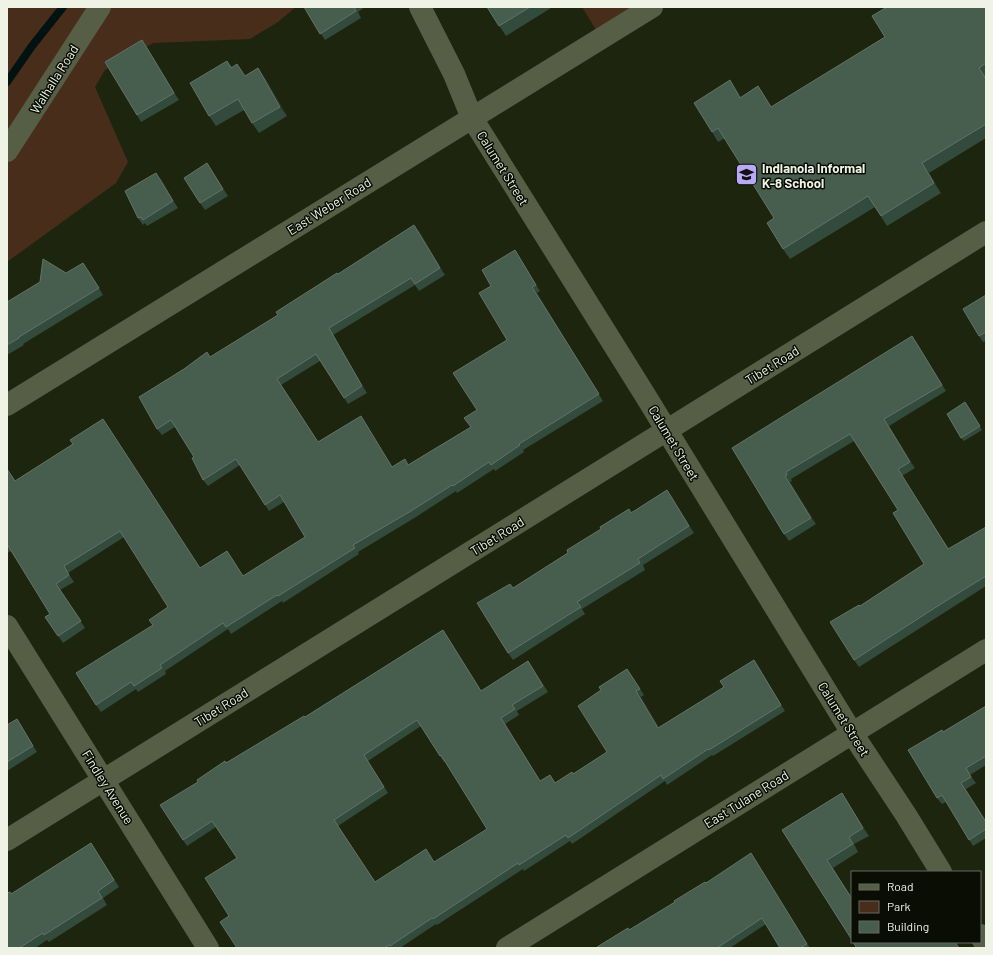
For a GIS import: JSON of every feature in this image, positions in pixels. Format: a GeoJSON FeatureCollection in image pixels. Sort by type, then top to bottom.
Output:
{"type":"FeatureCollection","features":[{"type":"Feature","properties":{"kind":"street","name":"Walhalla Road"},"geometry":{"type":"LineString","coordinates":[[7,151],[100,7]]}},
{"type":"Feature","properties":{"kind":"street","name":"Calumet Street"},"geometry":{"type":"LineString","coordinates":[[420,7],[454,74],[472,118],[852,733],[906,815],[940,871]]}},
{"type":"Feature","properties":{"kind":"street","name":"East Weber Road"},"geometry":{"type":"LineString","coordinates":[[7,405],[652,7]]}},
{"type":"Feature","properties":{"kind":"street","name":"Tibet Road"},"geometry":{"type":"LineString","coordinates":[[7,840],[986,232]]}},
{"type":"Feature","properties":{"kind":"street","name":"Findley Avenue"},"geometry":{"type":"LineString","coordinates":[[7,626],[208,948]]}},
{"type":"Feature","properties":{"kind":"street","name":"East Tulane Road"},"geometry":{"type":"LineString","coordinates":[[507,948],[986,650]]}},
{"type":"Feature","properties":{"kind":"green space"},"geometry":{"type":"Polygon","coordinates":[[[7,7],[296,7],[278,22],[250,39],[153,43],[105,70],[95,87],[128,162],[116,183],[7,262],[7,7]]]}},
{"type":"Feature","properties":{"kind":"green space"},"geometry":{"type":"Polygon","coordinates":[[[582,7],[652,7],[601,38],[582,7]]]}},
{"type":"Feature","properties":{"kind":"building"},"geometry":{"type":"Polygon","coordinates":[[[304,7],[354,7],[356,11],[320,34],[304,7]]]}},
{"type":"Feature","properties":{"kind":"building"},"geometry":{"type":"Polygon","coordinates":[[[487,7],[530,7],[499,26],[487,7]]]}},
{"type":"Feature","properties":{"kind":"building"},"geometry":{"type":"Polygon","coordinates":[[[887,7],[986,7],[986,63],[979,68],[986,79],[986,124],[922,163],[934,183],[881,216],[868,196],[783,249],[767,223],[774,218],[718,128],[712,132],[694,103],[730,80],[740,98],[758,86],[771,107],[885,37],[872,16],[887,7]]]}},
{"type":"Feature","properties":{"kind":"building"},"geometry":{"type":"Polygon","coordinates":[[[142,40],[174,93],[137,115],[105,62],[142,40]]]}},
{"type":"Feature","properties":{"kind":"building"},"geometry":{"type":"Polygon","coordinates":[[[227,61],[231,68],[237,64],[245,76],[258,68],[280,107],[252,123],[238,99],[209,116],[190,83],[227,61]]]}},
{"type":"Feature","properties":{"kind":"building"},"geometry":{"type":"Polygon","coordinates":[[[207,163],[223,189],[200,203],[184,178],[207,163]]]}},
{"type":"Feature","properties":{"kind":"building"},"geometry":{"type":"Polygon","coordinates":[[[156,173],[173,201],[143,220],[141,217],[138,218],[125,191],[156,173]]]}},
{"type":"Feature","properties":{"kind":"building"},"geometry":{"type":"Polygon","coordinates":[[[414,225],[440,268],[415,284],[411,278],[329,328],[362,386],[344,398],[316,354],[277,379],[318,442],[361,416],[392,467],[405,459],[408,465],[471,427],[464,418],[477,410],[453,373],[507,340],[479,293],[491,286],[482,270],[515,250],[536,285],[532,287],[599,394],[519,444],[520,445],[491,465],[489,462],[453,486],[452,485],[353,545],[355,548],[278,596],[277,595],[226,627],[223,623],[160,665],[162,668],[134,686],[131,682],[96,705],[76,673],[153,625],[149,620],[168,607],[120,531],[64,566],[69,575],[56,584],[81,621],[58,636],[45,617],[50,614],[7,544],[7,469],[15,481],[73,444],[70,440],[103,419],[200,568],[227,551],[243,576],[305,537],[280,495],[265,505],[236,459],[203,480],[192,458],[194,457],[171,420],[157,429],[139,397],[184,369],[207,352],[210,357],[278,315],[276,312],[414,225]]]}},
{"type":"Feature","properties":{"kind":"building"},"geometry":{"type":"Polygon","coordinates":[[[43,259],[66,273],[83,263],[99,288],[7,345],[7,302],[40,282],[43,259]]]}},
{"type":"Feature","properties":{"kind":"building"},"geometry":{"type":"Polygon","coordinates":[[[986,295],[986,332],[979,336],[963,309],[986,295]]]}},
{"type":"Feature","properties":{"kind":"building"},"geometry":{"type":"Polygon","coordinates":[[[912,336],[942,385],[884,419],[910,462],[898,469],[948,549],[986,527],[986,576],[854,660],[830,622],[859,605],[860,606],[924,564],[893,513],[898,510],[850,434],[786,472],[787,475],[785,476],[811,518],[784,534],[732,448],[912,336]]]}},
{"type":"Feature","properties":{"kind":"building"},"geometry":{"type":"Polygon","coordinates":[[[965,402],[980,426],[961,438],[947,414],[965,402]]]}},
{"type":"Feature","properties":{"kind":"building"},"geometry":{"type":"Polygon","coordinates":[[[667,490],[689,526],[638,559],[640,563],[577,602],[581,607],[508,653],[477,603],[510,584],[513,588],[568,553],[567,550],[601,529],[600,527],[629,509],[631,513],[667,490]]]}},
{"type":"Feature","properties":{"kind":"building"},"geometry":{"type":"Polygon","coordinates":[[[443,630],[481,691],[528,661],[543,686],[512,705],[515,709],[501,718],[540,781],[550,775],[555,783],[572,772],[573,774],[607,752],[578,706],[601,690],[599,687],[627,669],[640,689],[636,691],[658,728],[724,687],[720,681],[754,660],[781,705],[709,750],[708,749],[663,779],[661,775],[568,838],[566,835],[519,865],[518,863],[390,946],[389,945],[384,948],[237,948],[220,922],[229,916],[205,878],[237,858],[212,821],[183,840],[160,805],[198,782],[197,780],[225,761],[226,763],[304,716],[305,717],[443,630]],[[417,720],[364,755],[384,787],[334,820],[375,882],[426,849],[434,862],[487,829],[441,755],[440,756],[417,720]]]}},
{"type":"Feature","properties":{"kind":"building"},"geometry":{"type":"Polygon","coordinates":[[[986,706],[986,756],[966,768],[971,777],[961,783],[986,822],[986,829],[969,840],[942,795],[937,798],[908,750],[942,730],[943,732],[986,706]]]}},
{"type":"Feature","properties":{"kind":"building"},"geometry":{"type":"Polygon","coordinates":[[[17,719],[33,746],[7,762],[7,725],[17,719]]]}},
{"type":"Feature","properties":{"kind":"building"},"geometry":{"type":"Polygon","coordinates":[[[842,793],[863,828],[849,837],[853,844],[827,860],[851,897],[851,938],[782,830],[842,793]]]}},
{"type":"Feature","properties":{"kind":"building"},"geometry":{"type":"Polygon","coordinates":[[[91,843],[114,880],[98,891],[102,898],[44,935],[43,933],[19,948],[7,948],[7,893],[10,892],[11,894],[91,843]]]}},
{"type":"Feature","properties":{"kind":"building"},"geometry":{"type":"Polygon","coordinates":[[[751,853],[807,944],[800,948],[780,948],[762,918],[717,948],[597,948],[628,928],[629,930],[675,902],[674,901],[705,882],[706,883],[751,853]]]}},
{"type":"Feature","properties":{"kind":"building"},"geometry":{"type":"Polygon","coordinates":[[[854,943],[956,943],[959,948],[855,948],[856,947],[854,943]]]}},
{"type":"Feature","properties":{"kind":"waterway"},"geometry":{"type":"LineString","coordinates":[[7,82],[32,46],[63,7]]}},
{"type":"Feature","properties":{"kind":"place","name":"Indianola Informal K-8 School"},"geometry":{"type":"Point","coordinates":[747,175]}}]}
